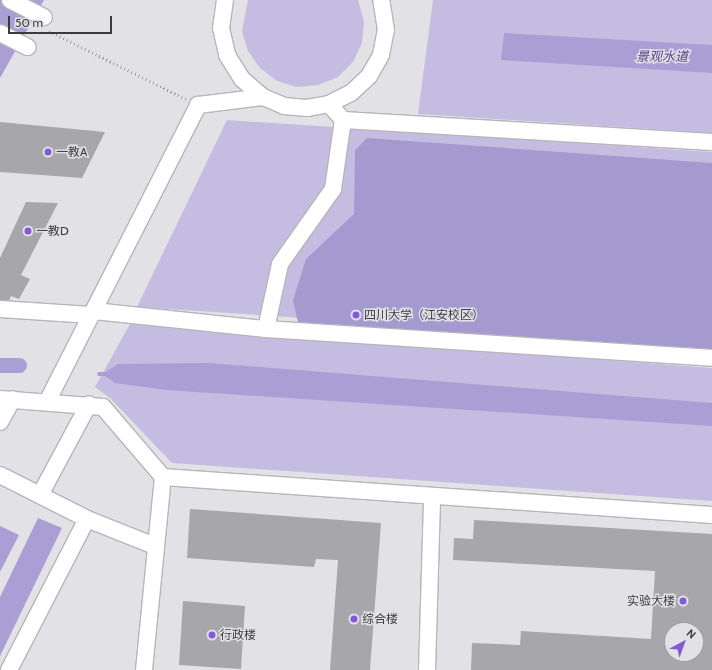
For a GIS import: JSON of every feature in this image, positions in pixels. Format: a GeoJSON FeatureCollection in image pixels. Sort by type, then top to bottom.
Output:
{"type":"FeatureCollection","features":[{"type":"Feature","properties":{"kind":"street"},"geometry":{"type":"LineString","coordinates":[[10,0],[43,21]]}},
{"type":"Feature","properties":{"kind":"street"},"geometry":{"type":"LineString","coordinates":[[225,0],[221,28],[227,55],[242,79],[263,97],[284,106],[307,108],[329,104],[351,93],[369,76],[381,54],[386,30],[381,0]]}},
{"type":"Feature","properties":{"kind":"street"},"geometry":{"type":"LineString","coordinates":[[0,33],[26,46]]}},
{"type":"Feature","properties":{"kind":"street"},"geometry":{"type":"LineString","coordinates":[[48,400],[198,105],[263,97]]}},
{"type":"Feature","properties":{"kind":"street"},"geometry":{"type":"LineString","coordinates":[[329,104],[343,120],[712,142]]}},
{"type":"Feature","properties":{"kind":"street"},"geometry":{"type":"LineString","coordinates":[[266,329],[280,264],[333,189],[343,120]]}},
{"type":"Feature","properties":{"kind":"street"},"geometry":{"type":"LineString","coordinates":[[0,309],[92,313],[266,329],[712,358]]}},
{"type":"Feature","properties":{"kind":"street"},"geometry":{"type":"LineString","coordinates":[[0,422],[6,399],[48,400],[89,404],[103,407],[163,477],[432,498],[712,515]]}},
{"type":"Feature","properties":{"kind":"street"},"geometry":{"type":"LineString","coordinates":[[40,495],[89,404]]}},
{"type":"Feature","properties":{"kind":"street"},"geometry":{"type":"LineString","coordinates":[[0,475],[87,519],[155,546]]}},
{"type":"Feature","properties":{"kind":"street"},"geometry":{"type":"LineString","coordinates":[[144,670],[155,546],[163,477]]}},
{"type":"Feature","properties":{"kind":"street"},"geometry":{"type":"LineString","coordinates":[[427,670],[432,498]]}},
{"type":"Feature","properties":{"kind":"street"},"geometry":{"type":"LineString","coordinates":[[9,670],[87,519]]}},
{"type":"Feature","properties":{"kind":"path"},"geometry":{"type":"LineString","coordinates":[[43,21],[198,105]]}},
{"type":"Feature","properties":{"kind":"shaded area"},"geometry":{"type":"Polygon","coordinates":[[[248,0],[358,0],[364,22],[362,43],[353,62],[338,77],[318,85],[297,87],[277,81],[260,68],[248,51],[242,31],[248,0]]]}},
{"type":"Feature","properties":{"kind":"shaded area"},"geometry":{"type":"Polygon","coordinates":[[[433,0],[712,0],[712,133],[418,114],[433,0]]]}},
{"type":"Feature","properties":{"kind":"shaded area"},"geometry":{"type":"Polygon","coordinates":[[[227,120],[712,152],[712,345],[137,307],[227,120]]]}},
{"type":"Feature","properties":{"kind":"shaded area"},"geometry":{"type":"Polygon","coordinates":[[[367,138],[712,163],[712,350],[298,323],[293,300],[306,259],[354,214],[355,150],[367,138]]]}},
{"type":"Feature","properties":{"kind":"shaded area"},"geometry":{"type":"Polygon","coordinates":[[[130,324],[712,368],[712,501],[172,463],[110,398],[95,387],[130,324]]]}},
{"type":"Feature","properties":{"kind":"water"},"geometry":{"type":"Polygon","coordinates":[[[0,0],[44,0],[0,78],[0,0]]]}},
{"type":"Feature","properties":{"kind":"water","name":"景观水道"},"geometry":{"type":"Polygon","coordinates":[[[504,33],[712,45],[712,73],[501,60],[504,33]]]}},
{"type":"Feature","properties":{"kind":"water"},"geometry":{"type":"Polygon","coordinates":[[[209,363],[712,403],[712,426],[166,390],[115,383],[102,374],[118,364],[209,363]]]}},
{"type":"Feature","properties":{"kind":"water"},"geometry":{"type":"Polygon","coordinates":[[[38,518],[62,528],[0,656],[0,597],[38,518]]]}},
{"type":"Feature","properties":{"kind":"water"},"geometry":{"type":"Polygon","coordinates":[[[0,526],[19,535],[0,572],[0,526]]]}},
{"type":"Feature","properties":{"kind":"building","name":"一教A"},"geometry":{"type":"Polygon","coordinates":[[[0,122],[105,132],[82,178],[0,172],[0,122]]]}},
{"type":"Feature","properties":{"kind":"building","name":"一教D"},"geometry":{"type":"Polygon","coordinates":[[[26,202],[58,203],[21,275],[30,279],[19,299],[11,296],[7,305],[0,301],[0,258],[26,202]]]}},
{"type":"Feature","properties":{"kind":"building","name":"综合楼"},"geometry":{"type":"Polygon","coordinates":[[[190,509],[381,523],[370,670],[330,670],[338,560],[316,559],[314,567],[187,558],[190,509]]]}},
{"type":"Feature","properties":{"kind":"building","name":"实验大楼"},"geometry":{"type":"Polygon","coordinates":[[[474,520],[712,534],[712,670],[471,670],[472,643],[520,645],[521,631],[651,639],[655,571],[453,560],[454,538],[473,539],[474,520]]]}},
{"type":"Feature","properties":{"kind":"building","name":"行政楼"},"geometry":{"type":"Polygon","coordinates":[[[183,601],[245,606],[241,669],[179,665],[183,601]]]}},
{"type":"Feature","properties":{"kind":"waterway"},"geometry":{"type":"LineString","coordinates":[[0,365],[19,365]]}},
{"type":"Feature","properties":{"kind":"waterway"},"geometry":{"type":"LineString","coordinates":[[99,374],[107,374]]}},
{"type":"Feature","properties":{"kind":"place","name":"一教A"},"geometry":{"type":"Point","coordinates":[48,152]}},
{"type":"Feature","properties":{"kind":"place","name":"一教D"},"geometry":{"type":"Point","coordinates":[28,231]}},
{"type":"Feature","properties":{"kind":"place","name":"四川大学（江安校区）"},"geometry":{"type":"Point","coordinates":[356,315]}},
{"type":"Feature","properties":{"kind":"place","name":"实验大楼"},"geometry":{"type":"Point","coordinates":[683,601]}},
{"type":"Feature","properties":{"kind":"place","name":"综合楼"},"geometry":{"type":"Point","coordinates":[354,619]}},
{"type":"Feature","properties":{"kind":"place","name":"行政楼"},"geometry":{"type":"Point","coordinates":[212,635]}}]}
